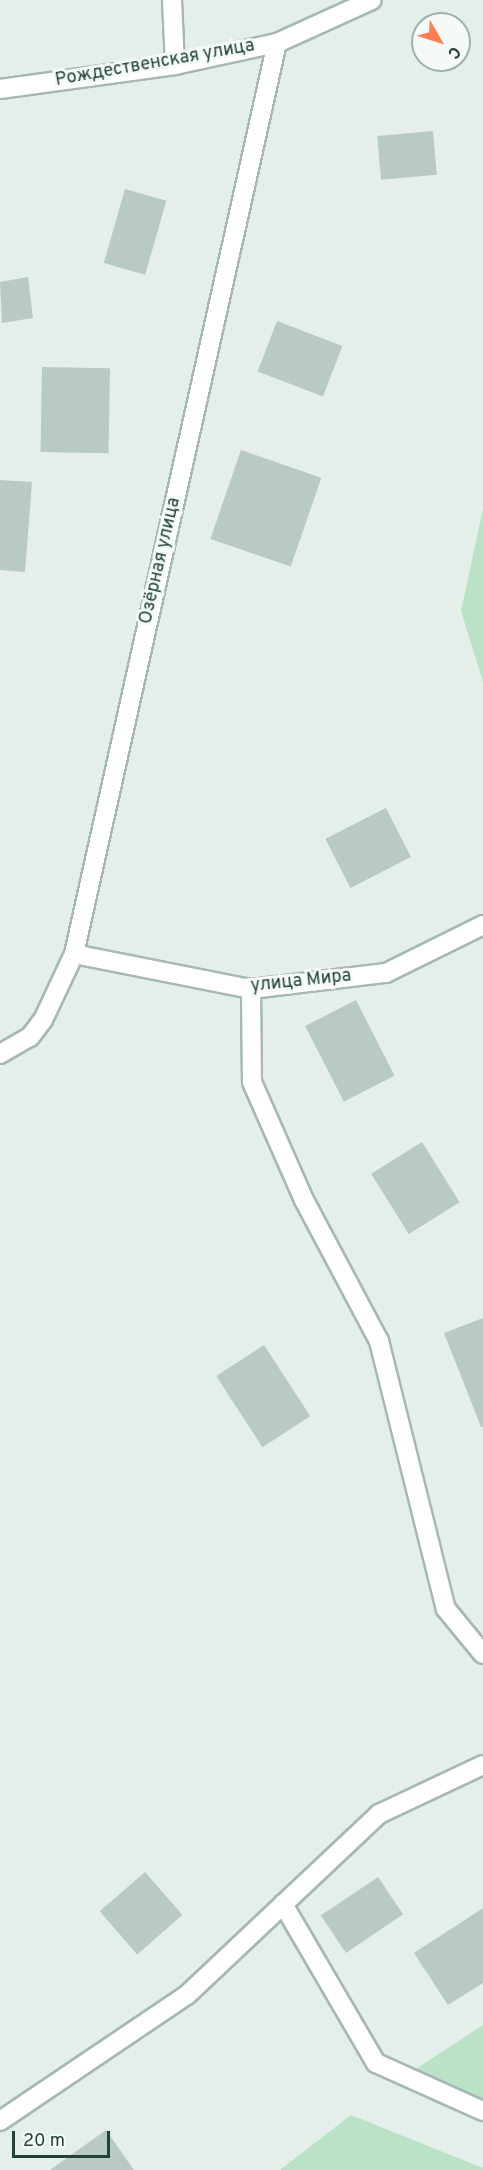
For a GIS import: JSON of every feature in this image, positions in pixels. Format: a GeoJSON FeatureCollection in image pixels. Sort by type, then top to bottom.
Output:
{"type":"FeatureCollection","features":[{"type":"Feature","properties":{"kind":"street"},"geometry":{"type":"LineString","coordinates":[[172,0],[175,65]]}},
{"type":"Feature","properties":{"kind":"street","name":"Рождественская улица"},"geometry":{"type":"LineString","coordinates":[[0,89],[175,65],[276,43],[372,0]]}},
{"type":"Feature","properties":{"kind":"street","name":"Озёрная улица"},"geometry":{"type":"LineString","coordinates":[[0,1054],[30,1037],[43,1020],[74,954],[276,43]]}},
{"type":"Feature","properties":{"kind":"street","name":"улица Мира"},"geometry":{"type":"LineString","coordinates":[[74,954],[251,989],[386,973],[483,925]]}},
{"type":"Feature","properties":{"kind":"street"},"geometry":{"type":"LineString","coordinates":[[251,989],[252,1082],[304,1200],[380,1341],[446,1609],[483,1654]]}},
{"type":"Feature","properties":{"kind":"street"},"geometry":{"type":"LineString","coordinates":[[0,2121],[187,1995],[379,1814],[483,1765]]}},
{"type":"Feature","properties":{"kind":"street"},"geometry":{"type":"LineString","coordinates":[[283,1904],[376,2063],[483,2111]]}},
{"type":"Feature","properties":{"kind":"green space"},"geometry":{"type":"Polygon","coordinates":[[[483,509],[483,682],[461,611],[483,509]]]}},
{"type":"Feature","properties":{"kind":"green space"},"geometry":{"type":"Polygon","coordinates":[[[483,2025],[483,2123],[399,2080],[483,2025]]]}},
{"type":"Feature","properties":{"kind":"green space"},"geometry":{"type":"Polygon","coordinates":[[[351,2115],[483,2168],[483,2170],[280,2170],[351,2115]]]}},
{"type":"Feature","properties":{"kind":"building"},"geometry":{"type":"Polygon","coordinates":[[[433,131],[437,175],[381,180],[377,136],[433,131]]]}},
{"type":"Feature","properties":{"kind":"building"},"geometry":{"type":"Polygon","coordinates":[[[125,189],[166,201],[145,275],[104,263],[125,189]]]}},
{"type":"Feature","properties":{"kind":"building"},"geometry":{"type":"Polygon","coordinates":[[[28,277],[33,318],[2,323],[0,282],[28,277]]]}},
{"type":"Feature","properties":{"kind":"building"},"geometry":{"type":"Polygon","coordinates":[[[277,321],[342,346],[323,396],[258,371],[277,321]]]}},
{"type":"Feature","properties":{"kind":"building"},"geometry":{"type":"Polygon","coordinates":[[[42,367],[110,368],[109,453],[41,452],[42,367]]]}},
{"type":"Feature","properties":{"kind":"building"},"geometry":{"type":"Polygon","coordinates":[[[241,450],[321,478],[291,567],[210,539],[241,450]]]}},
{"type":"Feature","properties":{"kind":"building"},"geometry":{"type":"Polygon","coordinates":[[[0,480],[32,482],[25,572],[0,570],[0,480]]]}},
{"type":"Feature","properties":{"kind":"building"},"geometry":{"type":"Polygon","coordinates":[[[386,808],[411,857],[350,888],[325,839],[386,808]]]}},
{"type":"Feature","properties":{"kind":"building"},"geometry":{"type":"Polygon","coordinates":[[[356,1000],[395,1076],[344,1102],[305,1026],[356,1000]]]}},
{"type":"Feature","properties":{"kind":"building"},"geometry":{"type":"Polygon","coordinates":[[[422,1142],[460,1202],[409,1234],[371,1174],[422,1142]]]}},
{"type":"Feature","properties":{"kind":"building"},"geometry":{"type":"Polygon","coordinates":[[[483,1318],[483,1427],[481,1427],[444,1333],[483,1318]]]}},
{"type":"Feature","properties":{"kind":"building"},"geometry":{"type":"Polygon","coordinates":[[[264,1345],[310,1416],[262,1447],[216,1376],[264,1345]]]}},
{"type":"Feature","properties":{"kind":"building"},"geometry":{"type":"Polygon","coordinates":[[[145,1872],[182,1915],[137,1954],[100,1911],[145,1872]]]}},
{"type":"Feature","properties":{"kind":"building"},"geometry":{"type":"Polygon","coordinates":[[[378,1877],[403,1914],[346,1953],[321,1916],[378,1877]]]}},
{"type":"Feature","properties":{"kind":"building"},"geometry":{"type":"Polygon","coordinates":[[[483,1908],[483,1983],[448,2005],[414,1953],[483,1908]]]}},
{"type":"Feature","properties":{"kind":"building"},"geometry":{"type":"Polygon","coordinates":[[[106,2130],[134,2170],[50,2170],[106,2130]]]}}]}
